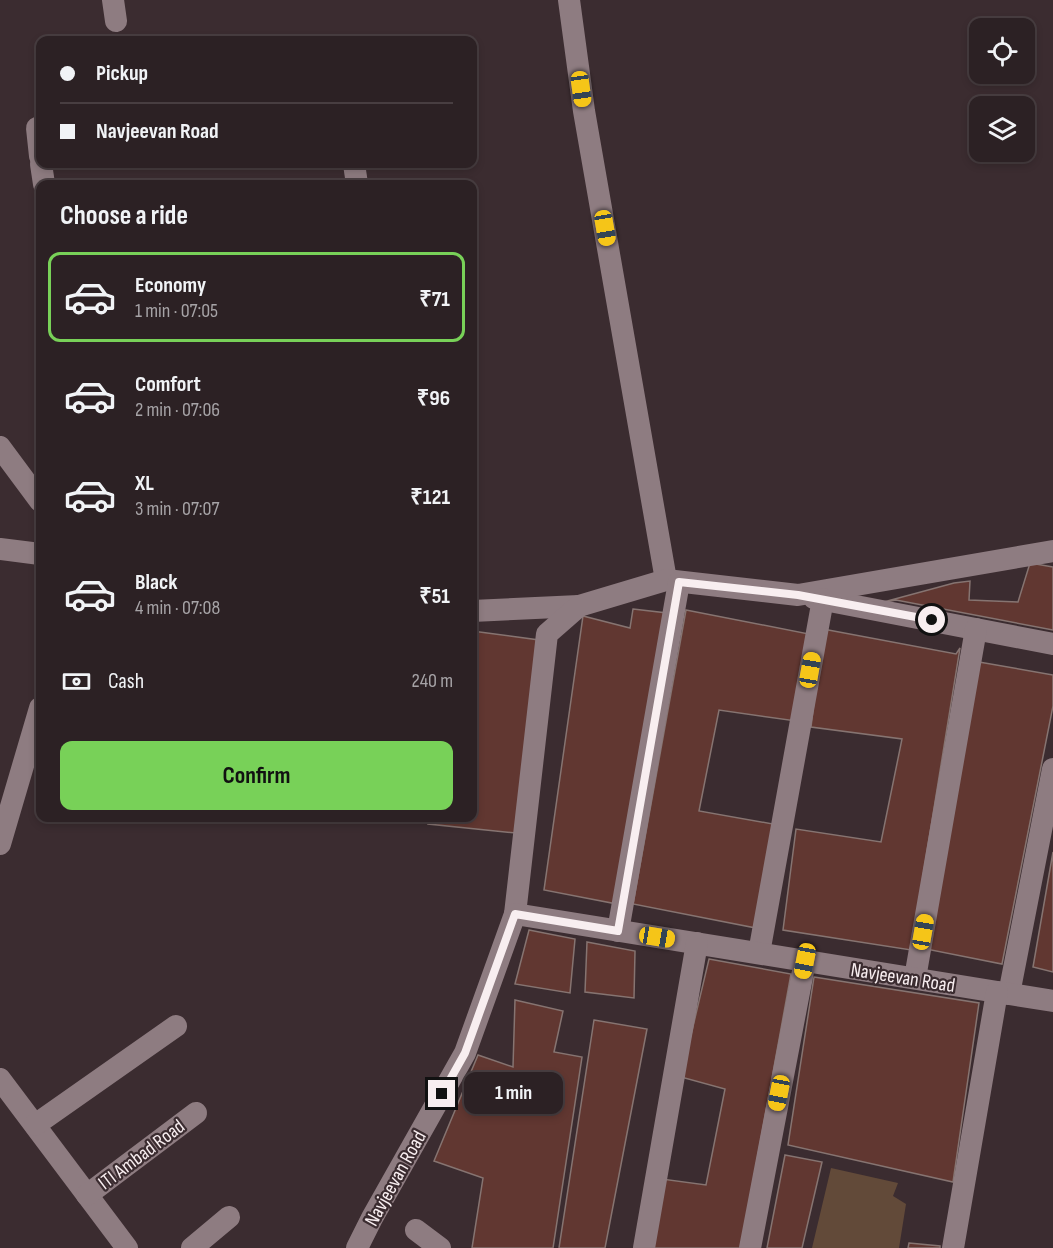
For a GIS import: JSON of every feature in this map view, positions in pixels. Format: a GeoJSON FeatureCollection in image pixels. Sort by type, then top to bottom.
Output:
{"type":"FeatureCollection","features":[{"type":"Feature","properties":{"kind":"street"},"geometry":{"type":"LineString","coordinates":[[569,0],[586,123],[672,581],[618,931]]}},
{"type":"Feature","properties":{"kind":"street"},"geometry":{"type":"LineString","coordinates":[[0,447],[36,496]]}},
{"type":"Feature","properties":{"kind":"street"},"geometry":{"type":"LineString","coordinates":[[0,549],[36,554]]}},
{"type":"Feature","properties":{"kind":"street"},"geometry":{"type":"LineString","coordinates":[[798,595],[1053,551]]}},
{"type":"Feature","properties":{"kind":"street"},"geometry":{"type":"LineString","coordinates":[[477,611],[579,606],[672,581],[823,599],[1053,644]]}},
{"type":"Feature","properties":{"kind":"street"},"geometry":{"type":"LineString","coordinates":[[759,953],[823,599]]}},
{"type":"Feature","properties":{"kind":"street"},"geometry":{"type":"LineString","coordinates":[[515,914],[547,634],[579,606]]}},
{"type":"Feature","properties":{"kind":"street"},"geometry":{"type":"LineString","coordinates":[[915,978],[976,629]]}},
{"type":"Feature","properties":{"kind":"street"},"geometry":{"type":"LineString","coordinates":[[0,844],[36,722]]}},
{"type":"Feature","properties":{"kind":"street"},"geometry":{"type":"LineString","coordinates":[[953,1248],[1003,993],[1053,769]]}},
{"type":"Feature","properties":{"kind":"street","name":"Navjeevan Road"},"geometry":{"type":"LineString","coordinates":[[357,1248],[465,1053],[515,914],[1053,1001]]}},
{"type":"Feature","properties":{"kind":"street"},"geometry":{"type":"LineString","coordinates":[[644,1248],[697,943]]}},
{"type":"Feature","properties":{"kind":"street"},"geometry":{"type":"LineString","coordinates":[[750,1248],[805,961]]}},
{"type":"Feature","properties":{"kind":"street"},"geometry":{"type":"LineString","coordinates":[[35,1125],[176,1026]]}},
{"type":"Feature","properties":{"kind":"street"},"geometry":{"type":"LineString","coordinates":[[0,1079],[127,1248]]}},
{"type":"Feature","properties":{"kind":"street","name":"ITI Ambad Road"},"geometry":{"type":"LineString","coordinates":[[87,1195],[196,1113]]}},
{"type":"Feature","properties":{"kind":"street"},"geometry":{"type":"LineString","coordinates":[[192,1248],[229,1217]]}},
{"type":"Feature","properties":{"kind":"street"},"geometry":{"type":"LineString","coordinates":[[416,1230],[440,1248]]}},
{"type":"Feature","properties":{"kind":"shaded area"},"geometry":{"type":"Polygon","coordinates":[[[831,1168],[898,1183],[893,1196],[906,1204],[899,1248],[812,1248],[831,1168]]]}},
{"type":"Feature","properties":{"kind":"building"},"geometry":{"type":"Polygon","coordinates":[[[1030,563],[1053,567],[1053,630],[896,600],[880,603],[954,583],[970,581],[969,600],[1018,602],[1030,563]]]}},
{"type":"Feature","properties":{"kind":"building"},"geometry":{"type":"Polygon","coordinates":[[[633,609],[667,613],[617,904],[544,890],[583,616],[630,628],[633,609]]]}},
{"type":"Feature","properties":{"kind":"building"},"geometry":{"type":"Polygon","coordinates":[[[686,610],[809,634],[796,721],[719,710],[699,811],[773,824],[756,928],[633,904],[686,610]]]}},
{"type":"Feature","properties":{"kind":"building"},"geometry":{"type":"Polygon","coordinates":[[[823,629],[956,654],[960,648],[911,950],[783,930],[796,829],[881,842],[902,739],[811,727],[823,629]]]}},
{"type":"Feature","properties":{"kind":"building"},"geometry":{"type":"Polygon","coordinates":[[[477,632],[539,640],[516,833],[428,824],[428,822],[477,822],[477,632]]]}},
{"type":"Feature","properties":{"kind":"building"},"geometry":{"type":"Polygon","coordinates":[[[979,662],[1053,675],[1053,706],[1002,964],[926,949],[979,662]]]}},
{"type":"Feature","properties":{"kind":"building"},"geometry":{"type":"Polygon","coordinates":[[[1053,852],[1053,972],[1033,967],[1053,852]]]}},
{"type":"Feature","properties":{"kind":"building"},"geometry":{"type":"Polygon","coordinates":[[[529,930],[575,939],[570,993],[515,984],[529,930]]]}},
{"type":"Feature","properties":{"kind":"building"},"geometry":{"type":"Polygon","coordinates":[[[587,942],[635,951],[634,998],[585,992],[587,942]]]}},
{"type":"Feature","properties":{"kind":"building"},"geometry":{"type":"Polygon","coordinates":[[[709,959],[791,974],[741,1248],[650,1248],[662,1179],[706,1185],[725,1089],[681,1077],[709,959]]]}},
{"type":"Feature","properties":{"kind":"building"},"geometry":{"type":"Polygon","coordinates":[[[814,977],[979,1003],[953,1182],[788,1145],[814,977]]]}},
{"type":"Feature","properties":{"kind":"building"},"geometry":{"type":"Polygon","coordinates":[[[515,1000],[563,1011],[554,1052],[582,1057],[553,1248],[472,1248],[483,1178],[434,1161],[478,1055],[513,1067],[515,1000]]]}},
{"type":"Feature","properties":{"kind":"building"},"geometry":{"type":"Polygon","coordinates":[[[594,1020],[647,1029],[605,1248],[559,1248],[594,1020]]]}},
{"type":"Feature","properties":{"kind":"building"},"geometry":{"type":"Polygon","coordinates":[[[785,1155],[822,1162],[802,1248],[767,1248],[785,1155]]]}},
{"type":"Feature","properties":{"kind":"building"},"geometry":{"type":"Polygon","coordinates":[[[909,1243],[940,1246],[940,1248],[908,1248],[909,1243]]]}},
{"type":"Feature","properties":{"kind":"route"},"geometry":{"type":"LineString","coordinates":[[442,1094],[465,1053],[515,914],[618,931],[679,582],[798,595],[932,620]]}}]}
